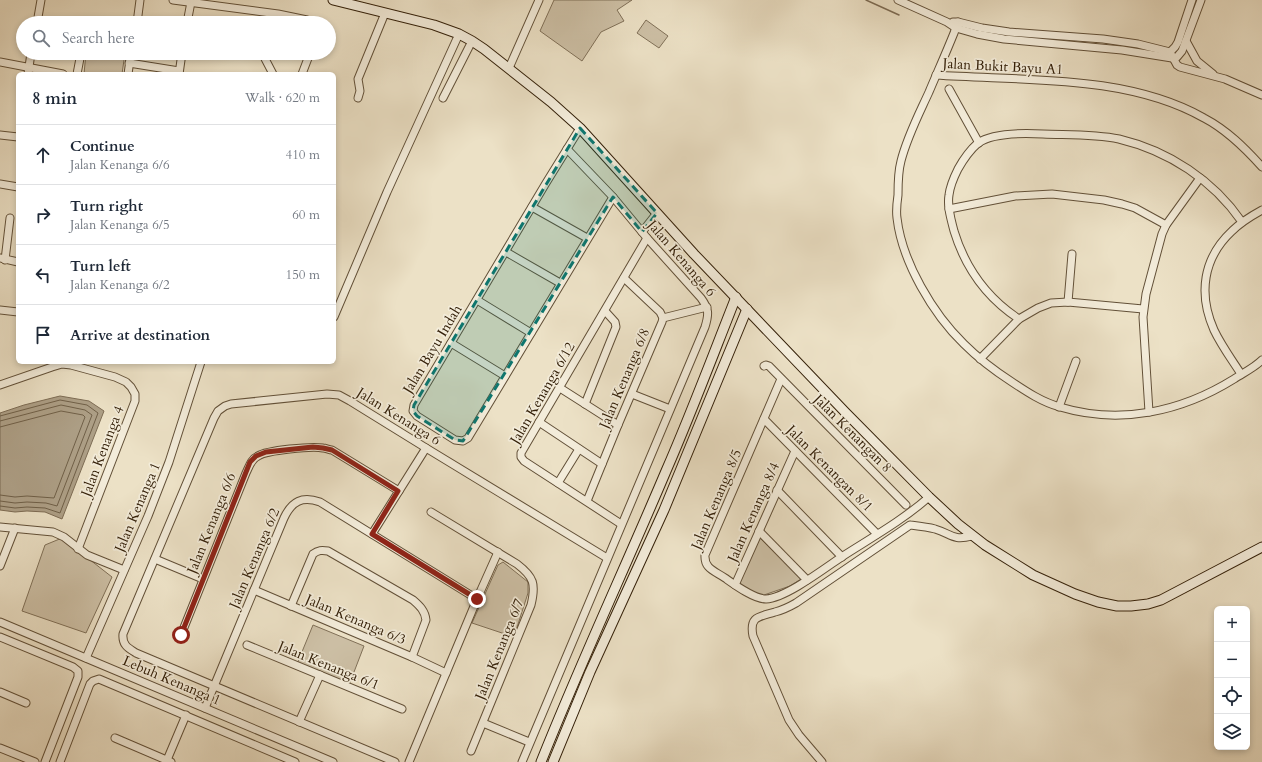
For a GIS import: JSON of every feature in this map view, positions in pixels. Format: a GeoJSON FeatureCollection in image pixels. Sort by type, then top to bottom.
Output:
{"type":"FeatureCollection","features":[{"type":"Feature","properties":{"kind":"main road"},"geometry":{"type":"LineString","coordinates":[[333,0],[357,3],[385,13],[434,25],[472,40],[551,102],[580,128],[657,213],[844,412],[928,497],[972,536],[1009,561],[1055,585],[1098,602],[1117,606],[1131,606],[1148,604],[1161,600],[1262,547]]}},
{"type":"Feature","properties":{"kind":"main road"},"geometry":{"type":"LineString","coordinates":[[541,762],[586,651],[621,576],[667,469],[736,297]]}},
{"type":"Feature","properties":{"kind":"main road"},"geometry":{"type":"LineString","coordinates":[[553,762],[590,672],[664,510],[747,309]]}},
{"type":"Feature","properties":{"kind":"street"},"geometry":{"type":"LineString","coordinates":[[38,16],[41,0]]}},
{"type":"Feature","properties":{"kind":"street"},"geometry":{"type":"LineString","coordinates":[[138,16],[140,0]]}},
{"type":"Feature","properties":{"kind":"street"},"geometry":{"type":"LineString","coordinates":[[173,0],[288,16]]}},
{"type":"Feature","properties":{"kind":"street"},"geometry":{"type":"LineString","coordinates":[[508,68],[539,0]]}},
{"type":"Feature","properties":{"kind":"street"},"geometry":{"type":"LineString","coordinates":[[898,0],[957,25],[1009,32],[1103,39],[1138,44],[1171,55],[1179,55],[1186,41],[1201,0]]}},
{"type":"Feature","properties":{"kind":"street"},"geometry":{"type":"LineString","coordinates":[[1171,55],[1178,42],[1192,0]]}},
{"type":"Feature","properties":{"kind":"street"},"geometry":{"type":"LineString","coordinates":[[188,16],[190,2]]}},
{"type":"Feature","properties":{"kind":"street"},"geometry":{"type":"LineString","coordinates":[[358,98],[360,91],[358,79],[385,13]]}},
{"type":"Feature","properties":{"kind":"street"},"geometry":{"type":"LineString","coordinates":[[936,75],[957,25]]}},
{"type":"Feature","properties":{"kind":"street"},"geometry":{"type":"LineString","coordinates":[[336,312],[386,192],[459,34]]}},
{"type":"Feature","properties":{"kind":"street"},"geometry":{"type":"LineString","coordinates":[[443,98],[472,40]]}},
{"type":"Feature","properties":{"kind":"street"},"geometry":{"type":"LineString","coordinates":[[1186,41],[1197,61],[1216,76]]}},
{"type":"Feature","properties":{"kind":"street"},"geometry":{"type":"LineString","coordinates":[[1171,55],[1180,67],[1216,76],[1262,96]]}},
{"type":"Feature","properties":{"kind":"street"},"geometry":{"type":"LineString","coordinates":[[28,71],[30,60]]}},
{"type":"Feature","properties":{"kind":"street"},"geometry":{"type":"LineString","coordinates":[[77,72],[80,60]]}},
{"type":"Feature","properties":{"kind":"street"},"geometry":{"type":"LineString","coordinates":[[128,72],[130,60]]}},
{"type":"Feature","properties":{"kind":"street"},"geometry":{"type":"LineString","coordinates":[[179,72],[181,60]]}},
{"type":"Feature","properties":{"kind":"street"},"geometry":{"type":"LineString","coordinates":[[266,60],[272,72]]}},
{"type":"Feature","properties":{"kind":"street"},"geometry":{"type":"LineString","coordinates":[[303,72],[307,60]]}},
{"type":"Feature","properties":{"kind":"street"},"geometry":{"type":"LineString","coordinates":[[0,62],[28,71],[40,72]]}},
{"type":"Feature","properties":{"kind":"street"},"geometry":{"type":"LineString","coordinates":[[129,63],[174,72]]}},
{"type":"Feature","properties":{"kind":"street","name":"Jalan Bukit Bayu A1"},"geometry":{"type":"LineString","coordinates":[[1262,167],[1250,153],[1231,136],[1204,118],[1168,102],[1132,90],[1082,84],[936,75],[901,161],[898,178],[897,218],[909,261],[922,287],[942,318],[964,344],[980,359],[1024,390],[1059,407],[1080,412],[1109,414],[1134,414],[1174,407],[1203,396],[1262,360]]}},
{"type":"Feature","properties":{"kind":"street"},"geometry":{"type":"LineString","coordinates":[[949,89],[979,143]]}},
{"type":"Feature","properties":{"kind":"street","name":"Jalan Bayu Indah"},"geometry":{"type":"LineString","coordinates":[[580,128],[414,404],[413,411],[417,416],[455,440],[463,441],[468,438],[613,197]]}},
{"type":"Feature","properties":{"kind":"street"},"geometry":{"type":"LineString","coordinates":[[0,134],[16,135]]}},
{"type":"Feature","properties":{"kind":"street"},"geometry":{"type":"LineString","coordinates":[[1019,319],[996,302],[974,275],[961,250],[949,209],[949,195],[961,162],[979,143],[993,136],[1019,134],[1060,134],[1118,139],[1144,147],[1176,161],[1200,178],[1231,207],[1242,222]]}},
{"type":"Feature","properties":{"kind":"street","name":"Jalan Kenanga 6"},"geometry":{"type":"LineString","coordinates":[[395,762],[136,652],[126,647],[123,641],[123,634],[214,418],[224,406],[239,402],[327,394],[339,395],[607,558],[708,317],[707,307],[701,298],[647,238],[613,197],[567,149]]}},
{"type":"Feature","properties":{"kind":"street"},"geometry":{"type":"LineString","coordinates":[[1149,412],[1143,308],[1162,234],[1166,225],[1200,178]]}},
{"type":"Feature","properties":{"kind":"street"},"geometry":{"type":"LineString","coordinates":[[0,184],[16,187]]}},
{"type":"Feature","properties":{"kind":"street"},"geometry":{"type":"LineString","coordinates":[[949,209],[1015,196],[1059,195],[1104,200],[1122,204],[1135,208],[1166,225]]}},
{"type":"Feature","properties":{"kind":"street"},"geometry":{"type":"LineString","coordinates":[[532,207],[587,238]]}},
{"type":"Feature","properties":{"kind":"street"},"geometry":{"type":"LineString","coordinates":[[1241,374],[1214,330],[1207,310],[1204,293],[1210,262],[1215,252],[1231,231],[1242,222],[1262,210]]}},
{"type":"Feature","properties":{"kind":"street"},"geometry":{"type":"LineString","coordinates":[[642,232],[657,213]]}},
{"type":"Feature","properties":{"kind":"street"},"geometry":{"type":"LineString","coordinates":[[10,218],[3,259],[16,262]]}},
{"type":"Feature","properties":{"kind":"street","name":"Jalan Kenanga 6/12"},"geometry":{"type":"LineString","coordinates":[[621,524],[524,461],[521,453],[647,238]]}},
{"type":"Feature","properties":{"kind":"street"},"geometry":{"type":"LineString","coordinates":[[506,252],[560,284]]}},
{"type":"Feature","properties":{"kind":"street"},"geometry":{"type":"LineString","coordinates":[[1068,302],[1072,254]]}},
{"type":"Feature","properties":{"kind":"street","name":"Jalan Kenanga 6/8"},"geometry":{"type":"LineString","coordinates":[[587,501],[662,322],[660,312],[624,278]]}},
{"type":"Feature","properties":{"kind":"street"},"geometry":{"type":"LineString","coordinates":[[477,300],[531,333]]}},
{"type":"Feature","properties":{"kind":"street"},"geometry":{"type":"LineString","coordinates":[[980,359],[1019,319],[1038,308],[1051,303],[1068,302],[1143,308]]}},
{"type":"Feature","properties":{"kind":"street"},"geometry":{"type":"LineString","coordinates":[[662,318],[707,307]]}},
{"type":"Feature","properties":{"kind":"street"},"geometry":{"type":"LineString","coordinates":[[0,310],[16,312]]}},
{"type":"Feature","properties":{"kind":"street"},"geometry":{"type":"LineString","coordinates":[[585,404],[616,327],[616,322],[604,311]]}},
{"type":"Feature","properties":{"kind":"street"},"geometry":{"type":"LineString","coordinates":[[451,343],[506,376]]}},
{"type":"Feature","properties":{"kind":"street"},"geometry":{"type":"LineString","coordinates":[[1059,407],[1076,361]]}},
{"type":"Feature","properties":{"kind":"street"},"geometry":{"type":"LineString","coordinates":[[0,385],[58,364]]}},
{"type":"Feature","properties":{"kind":"street","name":"Jalan Kenanga 4"},"geometry":{"type":"LineString","coordinates":[[66,364],[115,377],[131,387],[135,394],[135,401],[78,549]]}},
{"type":"Feature","properties":{"kind":"street","name":"Jalan Kenanga 1"},"geometry":{"type":"LineString","coordinates":[[86,658],[170,462],[200,364]]}},
{"type":"Feature","properties":{"kind":"street","name":"Jalan Kenangan 8"},"geometry":{"type":"LineString","coordinates":[[764,366],[769,366],[906,505]]}},
{"type":"Feature","properties":{"kind":"street","name":"Jalan Kenanga 8/5"},"geometry":{"type":"LineString","coordinates":[[781,379],[705,555],[705,562],[708,567],[735,585],[759,598],[766,599],[776,597],[807,580],[877,534],[928,497]]}},
{"type":"Feature","properties":{"kind":"street"},"geometry":{"type":"LineString","coordinates":[[560,388],[618,425]]}},
{"type":"Feature","properties":{"kind":"street"},"geometry":{"type":"LineString","coordinates":[[632,394],[670,409]]}},
{"type":"Feature","properties":{"kind":"street","name":"Jalan Kenangan 8/1"},"geometry":{"type":"LineString","coordinates":[[764,419],[877,534]]}},
{"type":"Feature","properties":{"kind":"street"},"geometry":{"type":"LineString","coordinates":[[539,422],[602,464]]}},
{"type":"Feature","properties":{"kind":"street","name":"Jalan Kenanga 6/6"},"geometry":{"type":"LineString","coordinates":[[181,635],[250,462],[256,456],[266,452],[313,447],[332,450],[398,491]]}},
{"type":"Feature","properties":{"kind":"street"},"geometry":{"type":"LineString","coordinates":[[372,534],[426,448]]}},
{"type":"Feature","properties":{"kind":"street"},"geometry":{"type":"LineString","coordinates":[[558,483],[579,449]]}},
{"type":"Feature","properties":{"kind":"street","name":"Jalan Kenanga 8/4"},"geometry":{"type":"LineString","coordinates":[[735,585],[795,451]]}},
{"type":"Feature","properties":{"kind":"street"},"geometry":{"type":"LineString","coordinates":[[777,490],[842,557]]}},
{"type":"Feature","properties":{"kind":"street","name":"Jalan Kenanga 6/2"},"geometry":{"type":"LineString","coordinates":[[205,708],[288,510],[292,505],[300,500],[311,499],[320,502],[477,599]]}},
{"type":"Feature","properties":{"kind":"street","name":"Jalan Kenanga 6/7"},"geometry":{"type":"LineString","coordinates":[[431,512],[517,564],[527,572],[533,581],[534,592],[531,605],[471,751]]}},
{"type":"Feature","properties":{"kind":"street"},"geometry":{"type":"LineString","coordinates":[[822,762],[799,735],[789,720],[753,636],[751,627],[753,622],[758,617],[784,609],[796,603],[910,526],[937,530],[954,538],[972,536]]}},
{"type":"Feature","properties":{"kind":"street"},"geometry":{"type":"LineString","coordinates":[[0,527],[53,532],[64,536],[78,549],[87,554],[124,570]]}},
{"type":"Feature","properties":{"kind":"street"},"geometry":{"type":"LineString","coordinates":[[0,566],[15,528]]}},
{"type":"Feature","properties":{"kind":"street"},"geometry":{"type":"LineString","coordinates":[[759,531],[807,580]]}},
{"type":"Feature","properties":{"kind":"street"},"geometry":{"type":"LineString","coordinates":[[291,606],[313,554],[316,551],[328,551],[413,600],[422,608],[426,614],[426,620],[412,657]]}},
{"type":"Feature","properties":{"kind":"street"},"geometry":{"type":"LineString","coordinates":[[409,762],[498,552]]}},
{"type":"Feature","properties":{"kind":"street"},"geometry":{"type":"LineString","coordinates":[[522,762],[529,742],[607,558]]}},
{"type":"Feature","properties":{"kind":"street"},"geometry":{"type":"LineString","coordinates":[[155,559],[203,579]]}},
{"type":"Feature","properties":{"kind":"street","name":"Jalan Kenanga 6/3"},"geometry":{"type":"LineString","coordinates":[[254,590],[446,673]]}},
{"type":"Feature","properties":{"kind":"street","name":"Lebuh Kenanga 1"},"geometry":{"type":"LineString","coordinates":[[0,622],[333,762]]}},
{"type":"Feature","properties":{"kind":"street"},"geometry":{"type":"LineString","coordinates":[[0,637],[73,667],[78,671],[78,677],[45,762]]}},
{"type":"Feature","properties":{"kind":"street","name":"Jalan Kenanga 6/1"},"geometry":{"type":"LineString","coordinates":[[247,645],[402,709]]}},
{"type":"Feature","properties":{"kind":"street"},"geometry":{"type":"LineString","coordinates":[[299,722],[320,675]]}},
{"type":"Feature","properties":{"kind":"street"},"geometry":{"type":"LineString","coordinates":[[60,762],[90,684],[93,680],[99,679],[281,759],[295,762]]}},
{"type":"Feature","properties":{"kind":"street"},"geometry":{"type":"LineString","coordinates":[[0,692],[26,703]]}},
{"type":"Feature","properties":{"kind":"street"},"geometry":{"type":"LineString","coordinates":[[115,738],[169,761],[186,716]]}},
{"type":"Feature","properties":{"kind":"street"},"geometry":{"type":"LineString","coordinates":[[483,723],[529,742]]}},
{"type":"Feature","properties":{"kind":"street"},"geometry":{"type":"LineString","coordinates":[[0,748],[34,762]]}},
{"type":"Feature","properties":{"kind":"highlighted area"},"geometry":{"type":"Polygon","coordinates":[[[580,128],[657,213],[642,232],[613,197],[463,441],[455,440],[417,416],[413,411],[414,405],[580,128]]]}},
{"type":"Feature","properties":{"kind":"shaded area"},"geometry":{"type":"Polygon","coordinates":[[[554,0],[632,0],[617,10],[624,21],[601,32],[582,61],[540,31],[554,0]]]}},
{"type":"Feature","properties":{"kind":"shaded area"},"geometry":{"type":"Polygon","coordinates":[[[646,20],[668,36],[659,48],[637,33],[646,20]]]}},
{"type":"Feature","properties":{"kind":"shaded area"},"geometry":{"type":"Polygon","coordinates":[[[85,60],[124,60],[122,72],[84,72],[85,60]]]}},
{"type":"Feature","properties":{"kind":"shaded area"},"geometry":{"type":"Polygon","coordinates":[[[62,538],[112,577],[86,633],[22,611],[45,545],[62,538]]]}},
{"type":"Feature","properties":{"kind":"shaded area"},"geometry":{"type":"Polygon","coordinates":[[[760,538],[801,579],[790,586],[761,596],[738,583],[760,538]]]}},
{"type":"Feature","properties":{"kind":"shaded area"},"geometry":{"type":"Polygon","coordinates":[[[503,562],[528,582],[528,593],[514,637],[472,623],[498,565],[503,562]]]}},
{"type":"Feature","properties":{"kind":"shaded area"},"geometry":{"type":"Polygon","coordinates":[[[313,625],[364,646],[349,685],[297,664],[313,625]]]}},
{"type":"Feature","properties":{"kind":"water"},"geometry":{"type":"Polygon","coordinates":[[[60,396],[89,401],[104,411],[62,519],[45,512],[15,512],[0,510],[0,413],[60,396]]]}},
{"type":"Feature","properties":{"kind":"waterway"},"geometry":{"type":"LineString","coordinates":[[866,0],[899,15]]}},
{"type":"Feature","properties":{"kind":"route"},"geometry":{"type":"LineString","coordinates":[[181,635],[250,462],[256,456],[266,452],[313,447],[332,450],[398,491],[372,534],[477,599]]}}]}
